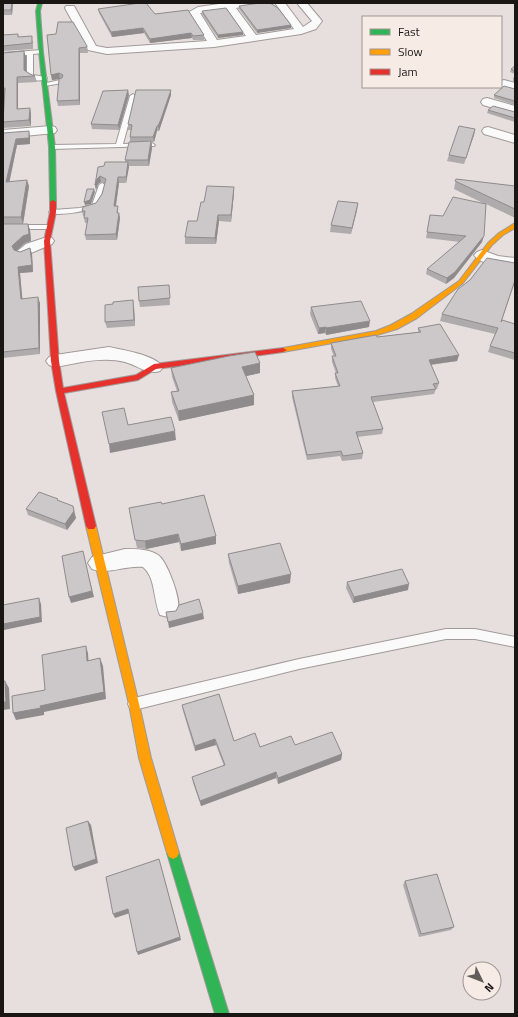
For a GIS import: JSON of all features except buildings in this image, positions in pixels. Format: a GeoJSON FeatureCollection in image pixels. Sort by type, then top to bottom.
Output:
{"type":"FeatureCollection","features":[{"type":"Feature","properties":{"kind":"street"},"geometry":{"type":"LineString","coordinates":[[40,3],[38,11],[41,52],[52,147],[53,212],[48,234],[55,361],[60,391],[99,563],[134,704],[145,758],[222,1014]]}},
{"type":"Feature","properties":{"kind":"street"},"geometry":{"type":"LineString","coordinates":[[214,44],[194,12],[198,10],[248,3]]}},
{"type":"Feature","properties":{"kind":"street"},"geometry":{"type":"LineString","coordinates":[[280,3],[302,31]]}},
{"type":"Feature","properties":{"kind":"street"},"geometry":{"type":"LineString","coordinates":[[70,8],[89,45],[100,51],[214,44],[302,31],[315,25],[317,21],[302,3]]}},
{"type":"Feature","properties":{"kind":"street"},"geometry":{"type":"LineString","coordinates":[[230,6],[253,38]]}},
{"type":"Feature","properties":{"kind":"street"},"geometry":{"type":"LineString","coordinates":[[487,102],[515,110]]}},
{"type":"Feature","properties":{"kind":"street"},"geometry":{"type":"LineString","coordinates":[[3,134],[50,130]]}},
{"type":"Feature","properties":{"kind":"street"},"geometry":{"type":"LineString","coordinates":[[488,131],[515,139]]}},
{"type":"Feature","properties":{"kind":"street"},"geometry":{"type":"LineString","coordinates":[[60,391],[138,377],[154,367],[270,352],[377,333],[414,316],[461,282],[501,234],[515,226]]}},
{"type":"Feature","properties":{"kind":"street"},"geometry":{"type":"LineString","coordinates":[[22,254],[48,234]]}},
{"type":"Feature","properties":{"kind":"street"},"geometry":{"type":"LineString","coordinates":[[482,255],[495,260],[515,263]]}},
{"type":"Feature","properties":{"kind":"street"},"geometry":{"type":"LineString","coordinates":[[55,361],[109,353],[130,357],[154,367]]}},
{"type":"Feature","properties":{"kind":"street"},"geometry":{"type":"LineString","coordinates":[[99,563],[138,557],[148,558],[155,563],[160,573],[168,608]]}},
{"type":"Feature","properties":{"kind":"lane"},"geometry":{"type":"LineString","coordinates":[[3,55],[41,52]]}},
{"type":"Feature","properties":{"kind":"lane"},"geometry":{"type":"LineString","coordinates":[[30,53],[30,76],[45,81],[60,82]]}},
{"type":"Feature","properties":{"kind":"lane"},"geometry":{"type":"LineString","coordinates":[[119,145],[133,96]]}},
{"type":"Feature","properties":{"kind":"lane"},"geometry":{"type":"LineString","coordinates":[[52,147],[152,145]]}},
{"type":"Feature","properties":{"kind":"lane"},"geometry":{"type":"LineString","coordinates":[[53,212],[82,209],[94,205],[97,201],[102,185]]}},
{"type":"Feature","properties":{"kind":"lane"},"geometry":{"type":"LineString","coordinates":[[3,228],[48,234]]}},
{"type":"Feature","properties":{"kind":"lane"},"geometry":{"type":"LineString","coordinates":[[134,704],[299,664],[446,634],[475,634],[515,642]]}},
{"type":"Feature","properties":{"kind":"traffic: fast"},"geometry":{"type":"LineString","coordinates":[[40,3],[38,11],[41,52],[52,147],[53,202]]}},
{"type":"Feature","properties":{"kind":"traffic: fast"},"geometry":{"type":"LineString","coordinates":[[173,853],[222,1014]]}},
{"type":"Feature","properties":{"kind":"traffic: slow"},"geometry":{"type":"LineString","coordinates":[[283,350],[377,333],[394,327],[414,316],[461,282],[490,244],[501,234],[515,225]]}},
{"type":"Feature","properties":{"kind":"traffic: slow"},"geometry":{"type":"LineString","coordinates":[[91,526],[134,704],[145,758],[173,853]]}},
{"type":"Feature","properties":{"kind":"traffic: jam"},"geometry":{"type":"LineString","coordinates":[[53,202],[53,212],[47,241],[55,361],[60,391],[91,526]]}},
{"type":"Feature","properties":{"kind":"traffic: jam"},"geometry":{"type":"LineString","coordinates":[[60,391],[138,377],[154,367],[283,350]]}}]}
